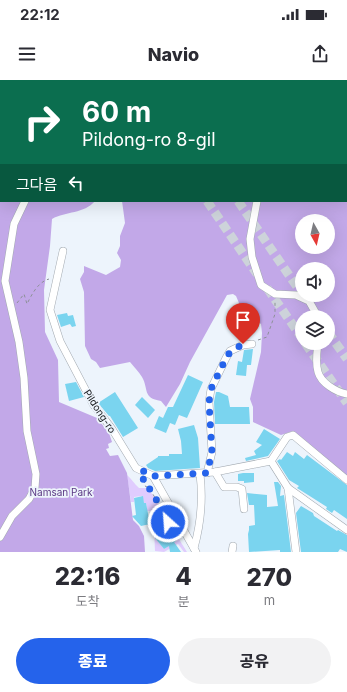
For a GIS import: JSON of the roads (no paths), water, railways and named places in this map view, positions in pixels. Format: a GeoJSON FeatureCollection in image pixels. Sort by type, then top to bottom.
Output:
{"type":"FeatureCollection","features":[{"type":"Feature","properties":{"kind":"street"},"geometry":{"type":"LineString","coordinates":[[0,537],[12,516],[29,499],[35,488],[36,474],[27,431],[24,378],[19,342],[5,281],[14,224],[25,202]]}},
{"type":"Feature","properties":{"kind":"street"},"geometry":{"type":"LineString","coordinates":[[257,202],[250,239],[252,257],[261,285],[275,294],[296,294],[309,301],[314,310]]}},
{"type":"Feature","properties":{"kind":"street","name":"Pildong-ro"},"geometry":{"type":"LineString","coordinates":[[63,251],[50,310],[60,341],[93,404],[112,429],[136,468],[153,476]]}},
{"type":"Feature","properties":{"kind":"street"},"geometry":{"type":"LineString","coordinates":[[195,550],[204,473],[212,452],[209,402],[211,389],[230,352],[243,344],[252,344]]}},
{"type":"Feature","properties":{"kind":"street"},"geometry":{"type":"LineString","coordinates":[[317,350],[316,360],[318,373],[327,384],[339,392],[347,394]]}},
{"type":"Feature","properties":{"kind":"street"},"geometry":{"type":"LineString","coordinates":[[195,550],[153,476],[215,472],[271,461],[287,437],[293,435],[347,480]]}},
{"type":"Feature","properties":{"kind":"street"},"geometry":{"type":"LineString","coordinates":[[271,461],[288,488],[347,530]]}},
{"type":"Feature","properties":{"kind":"street"},"geometry":{"type":"LineString","coordinates":[[215,472],[224,487],[237,487],[242,490],[244,509]]}},
{"type":"Feature","properties":{"kind":"street"},"geometry":{"type":"LineString","coordinates":[[288,488],[296,552]]}},
{"type":"Feature","properties":{"kind":"tunnel"},"geometry":{"type":"LineString","coordinates":[[208,202],[257,274]]}},
{"type":"Feature","properties":{"kind":"tunnel"},"geometry":{"type":"LineString","coordinates":[[239,202],[295,284]]}},
{"type":"Feature","properties":{"kind":"tunnel"},"geometry":{"type":"LineString","coordinates":[[267,288],[295,328]]}},
{"type":"Feature","properties":{"kind":"tunnel"},"geometry":{"type":"LineString","coordinates":[[335,342],[347,359]]}},
{"type":"Feature","properties":{"kind":"tunnel"},"geometry":{"type":"LineString","coordinates":[[310,350],[347,403]]}},
{"type":"Feature","properties":{"kind":"park label","name":"Namsan Park"},"geometry":{"type":"Point","coordinates":[61,492]}}]}
